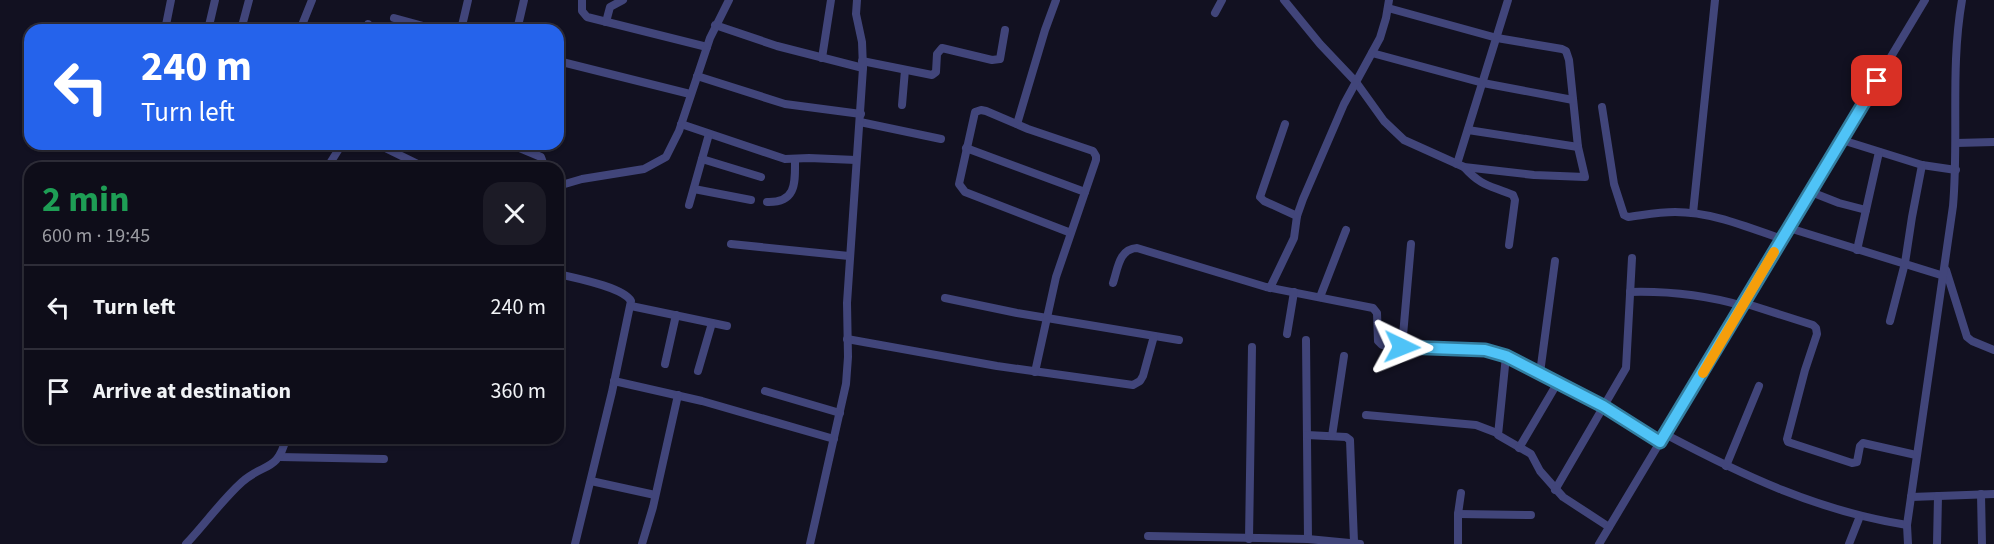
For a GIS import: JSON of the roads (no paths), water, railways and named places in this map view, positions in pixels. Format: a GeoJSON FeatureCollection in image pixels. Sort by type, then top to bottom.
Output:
{"type":"FeatureCollection","features":[{"type":"Feature","properties":{"kind":"street"},"geometry":{"type":"LineString","coordinates":[[166,24],[171,0]]}},
{"type":"Feature","properties":{"kind":"street"},"geometry":{"type":"LineString","coordinates":[[209,24],[215,0]]}},
{"type":"Feature","properties":{"kind":"street"},"geometry":{"type":"LineString","coordinates":[[243,24],[249,0]]}},
{"type":"Feature","properties":{"kind":"street"},"geometry":{"type":"LineString","coordinates":[[302,24],[312,0]]}},
{"type":"Feature","properties":{"kind":"street"},"geometry":{"type":"LineString","coordinates":[[462,24],[468,0]]}},
{"type":"Feature","properties":{"kind":"street"},"geometry":{"type":"LineString","coordinates":[[518,24],[524,0]]}},
{"type":"Feature","properties":{"kind":"street"},"geometry":{"type":"LineString","coordinates":[[582,0],[584,15],[707,47]]}},
{"type":"Feature","properties":{"kind":"street"},"geometry":{"type":"LineString","coordinates":[[606,22],[610,7],[623,0]]}},
{"type":"Feature","properties":{"kind":"street"},"geometry":{"type":"LineString","coordinates":[[564,184],[582,179],[636,171],[660,161],[670,151],[686,126],[690,94],[715,26],[729,0]]}},
{"type":"Feature","properties":{"kind":"street"},"geometry":{"type":"LineString","coordinates":[[822,58],[831,0]]}},
{"type":"Feature","properties":{"kind":"street"},"geometry":{"type":"LineString","coordinates":[[810,544],[846,384],[849,256],[862,64],[862,42],[856,14],[857,0]]}},
{"type":"Feature","properties":{"kind":"street"},"geometry":{"type":"LineString","coordinates":[[1017,124],[1056,0]]}},
{"type":"Feature","properties":{"kind":"street"},"geometry":{"type":"LineString","coordinates":[[1215,13],[1222,0]]}},
{"type":"Feature","properties":{"kind":"street"},"geometry":{"type":"LineString","coordinates":[[1284,0],[1320,44],[1356,82],[1372,106],[1395,133],[1404,140],[1460,166],[1476,180],[1513,195],[1515,200],[1509,245]]}},
{"type":"Feature","properties":{"kind":"street"},"geometry":{"type":"LineString","coordinates":[[1460,166],[1468,130],[1508,0]]}},
{"type":"Feature","properties":{"kind":"street"},"geometry":{"type":"LineString","coordinates":[[1693,213],[1715,0]]}},
{"type":"Feature","properties":{"kind":"street"},"geometry":{"type":"LineString","coordinates":[[1599,544],[1925,0]]}},
{"type":"Feature","properties":{"kind":"street"},"geometry":{"type":"LineString","coordinates":[[1908,544],[1907,525],[1944,276],[1956,171],[1956,33],[1962,0]]}},
{"type":"Feature","properties":{"kind":"street"},"geometry":{"type":"LineString","coordinates":[[1270,288],[1294,238],[1297,216],[1356,82],[1383,30],[1388,4],[1497,38],[1566,51],[1574,100],[1578,147],[1585,176],[1582,179],[1460,166]]}},
{"type":"Feature","properties":{"kind":"street"},"geometry":{"type":"LineString","coordinates":[[394,18],[416,24]]}},
{"type":"Feature","properties":{"kind":"street"},"geometry":{"type":"LineString","coordinates":[[715,26],[822,58],[934,75],[938,51],[942,48],[998,60],[1001,57],[1005,30]]}},
{"type":"Feature","properties":{"kind":"street"},"geometry":{"type":"LineString","coordinates":[[1372,53],[1483,83],[1574,100]]}},
{"type":"Feature","properties":{"kind":"street"},"geometry":{"type":"LineString","coordinates":[[564,62],[690,94]]}},
{"type":"Feature","properties":{"kind":"street"},"geometry":{"type":"LineString","coordinates":[[902,105],[904,70]]}},
{"type":"Feature","properties":{"kind":"street"},"geometry":{"type":"LineString","coordinates":[[697,75],[785,104],[860,118],[941,139]]}},
{"type":"Feature","properties":{"kind":"street"},"geometry":{"type":"LineString","coordinates":[[1602,107],[1614,184],[1624,215],[1628,217],[1666,212],[1693,213],[1723,219],[1782,239]]}},
{"type":"Feature","properties":{"kind":"street"},"geometry":{"type":"LineString","coordinates":[[1035,372],[1056,277],[1096,160],[1095,153],[986,111],[978,110],[974,115],[959,184],[963,190],[1071,233]]}},
{"type":"Feature","properties":{"kind":"street"},"geometry":{"type":"LineString","coordinates":[[1285,124],[1260,197],[1297,216]]}},
{"type":"Feature","properties":{"kind":"street"},"geometry":{"type":"LineString","coordinates":[[686,126],[774,156],[795,160],[809,158],[856,160]]}},
{"type":"Feature","properties":{"kind":"street"},"geometry":{"type":"LineString","coordinates":[[1468,130],[1578,147]]}},
{"type":"Feature","properties":{"kind":"street"},"geometry":{"type":"LineString","coordinates":[[689,205],[709,134]]}},
{"type":"Feature","properties":{"kind":"street"},"geometry":{"type":"LineString","coordinates":[[1842,140],[1922,165],[1956,171]]}},
{"type":"Feature","properties":{"kind":"street"},"geometry":{"type":"LineString","coordinates":[[1956,143],[1994,142]]}},
{"type":"Feature","properties":{"kind":"street"},"geometry":{"type":"LineString","coordinates":[[966,148],[1084,192]]}},
{"type":"Feature","properties":{"kind":"street"},"geometry":{"type":"LineString","coordinates":[[388,150],[414,162]]}},
{"type":"Feature","properties":{"kind":"street"},"geometry":{"type":"LineString","coordinates":[[524,150],[541,157],[543,162]]}},
{"type":"Feature","properties":{"kind":"street"},"geometry":{"type":"LineString","coordinates":[[1857,250],[1880,152]]}},
{"type":"Feature","properties":{"kind":"street"},"geometry":{"type":"LineString","coordinates":[[702,159],[761,177]]}},
{"type":"Feature","properties":{"kind":"street"},"geometry":{"type":"LineString","coordinates":[[767,202],[782,200],[792,192],[796,180],[795,160]]}},
{"type":"Feature","properties":{"kind":"street"},"geometry":{"type":"LineString","coordinates":[[1890,321],[1905,263],[1922,165]]}},
{"type":"Feature","properties":{"kind":"street"},"geometry":{"type":"LineString","coordinates":[[693,189],[751,200]]}},
{"type":"Feature","properties":{"kind":"street"},"geometry":{"type":"LineString","coordinates":[[1811,192],[1866,210]]}},
{"type":"Feature","properties":{"kind":"street"},"geometry":{"type":"LineString","coordinates":[[1789,228],[1944,276]]}},
{"type":"Feature","properties":{"kind":"street"},"geometry":{"type":"LineString","coordinates":[[1320,297],[1346,230]]}},
{"type":"Feature","properties":{"kind":"street"},"geometry":{"type":"LineString","coordinates":[[731,244],[849,256]]}},
{"type":"Feature","properties":{"kind":"street"},"geometry":{"type":"LineString","coordinates":[[1402,347],[1411,244]]}},
{"type":"Feature","properties":{"kind":"street"},"geometry":{"type":"LineString","coordinates":[[1113,283],[1122,254],[1133,248],[1270,288],[1375,309],[1378,341],[1382,345],[1485,350],[1506,356],[1603,406],[1660,442]]}},
{"type":"Feature","properties":{"kind":"street"},"geometry":{"type":"LineString","coordinates":[[1555,490],[1626,368],[1632,258]]}},
{"type":"Feature","properties":{"kind":"street"},"geometry":{"type":"LineString","coordinates":[[1540,373],[1555,261]]}},
{"type":"Feature","properties":{"kind":"street"},"geometry":{"type":"LineString","coordinates":[[1945,267],[1967,337],[1972,342],[1994,350]]}},
{"type":"Feature","properties":{"kind":"street"},"geometry":{"type":"LineString","coordinates":[[564,276],[620,291],[629,297],[631,306],[575,544]]}},
{"type":"Feature","properties":{"kind":"street"},"geometry":{"type":"LineString","coordinates":[[1287,334],[1294,292]]}},
{"type":"Feature","properties":{"kind":"street"},"geometry":{"type":"LineString","coordinates":[[1630,292],[1680,292],[1705,296],[1743,304],[1813,325],[1816,328],[1816,334],[1797,398],[1788,442],[1852,463],[1857,462],[1860,446],[1863,443],[1917,455]]}},
{"type":"Feature","properties":{"kind":"street"},"geometry":{"type":"LineString","coordinates":[[945,298],[1179,340]]}},
{"type":"Feature","properties":{"kind":"street"},"geometry":{"type":"LineString","coordinates":[[631,306],[726,327]]}},
{"type":"Feature","properties":{"kind":"street"},"geometry":{"type":"LineString","coordinates":[[665,364],[676,315]]}},
{"type":"Feature","properties":{"kind":"street"},"geometry":{"type":"LineString","coordinates":[[698,371],[712,323]]}},
{"type":"Feature","properties":{"kind":"street"},"geometry":{"type":"LineString","coordinates":[[848,339],[1035,372],[1133,385],[1143,376],[1154,336]]}},
{"type":"Feature","properties":{"kind":"street"},"geometry":{"type":"LineString","coordinates":[[1306,340],[1307,435],[1312,541]]}},
{"type":"Feature","properties":{"kind":"street"},"geometry":{"type":"LineString","coordinates":[[1249,538],[1252,347]]}},
{"type":"Feature","properties":{"kind":"street"},"geometry":{"type":"LineString","coordinates":[[1332,436],[1344,356]]}},
{"type":"Feature","properties":{"kind":"street"},"geometry":{"type":"LineString","coordinates":[[1497,433],[1506,356]]}},
{"type":"Feature","properties":{"kind":"street"},"geometry":{"type":"LineString","coordinates":[[615,381],[678,395],[834,439]]}},
{"type":"Feature","properties":{"kind":"street"},"geometry":{"type":"LineString","coordinates":[[1519,448],[1558,382]]}},
{"type":"Feature","properties":{"kind":"street"},"geometry":{"type":"LineString","coordinates":[[1726,466],[1759,386]]}},
{"type":"Feature","properties":{"kind":"street"},"geometry":{"type":"LineString","coordinates":[[765,391],[840,413]]}},
{"type":"Feature","properties":{"kind":"street"},"geometry":{"type":"LineString","coordinates":[[642,544],[678,395]]}},
{"type":"Feature","properties":{"kind":"street"},"geometry":{"type":"LineString","coordinates":[[1366,415],[1476,425],[1497,433],[1532,455],[1540,471],[1555,490],[1609,527]]}},
{"type":"Feature","properties":{"kind":"street"},"geometry":{"type":"LineString","coordinates":[[1665,434],[1726,466],[1806,500],[1860,516],[1907,525]]}},
{"type":"Feature","properties":{"kind":"street"},"geometry":{"type":"LineString","coordinates":[[1148,536],[1357,543],[1350,440],[1346,437],[1307,435]]}},
{"type":"Feature","properties":{"kind":"street"},"geometry":{"type":"LineString","coordinates":[[186,544],[242,482],[279,458],[284,444]]}},
{"type":"Feature","properties":{"kind":"street"},"geometry":{"type":"LineString","coordinates":[[279,458],[384,459]]}},
{"type":"Feature","properties":{"kind":"street"},"geometry":{"type":"LineString","coordinates":[[591,481],[655,495]]}},
{"type":"Feature","properties":{"kind":"street"},"geometry":{"type":"LineString","coordinates":[[1458,544],[1461,493]]}},
{"type":"Feature","properties":{"kind":"street"},"geometry":{"type":"LineString","coordinates":[[1981,494],[1982,544]]}},
{"type":"Feature","properties":{"kind":"street"},"geometry":{"type":"LineString","coordinates":[[1911,497],[1994,494]]}},
{"type":"Feature","properties":{"kind":"street"},"geometry":{"type":"LineString","coordinates":[[1936,544],[1938,496]]}},
{"type":"Feature","properties":{"kind":"street"},"geometry":{"type":"LineString","coordinates":[[1458,514],[1531,515]]}},
{"type":"Feature","properties":{"kind":"street"},"geometry":{"type":"LineString","coordinates":[[1849,544],[1860,516]]}}]}
